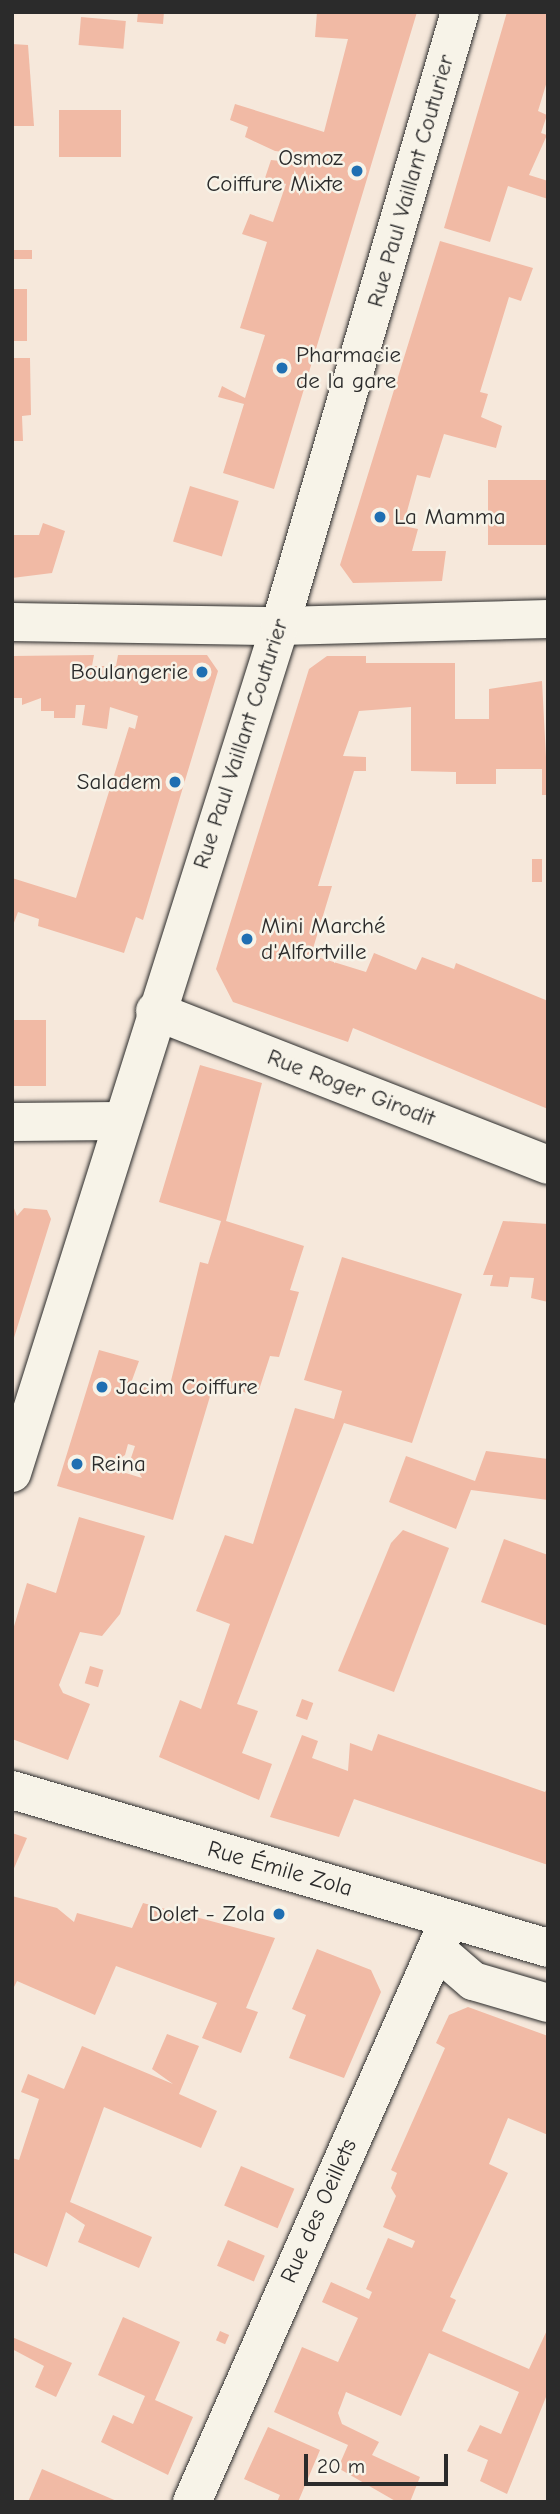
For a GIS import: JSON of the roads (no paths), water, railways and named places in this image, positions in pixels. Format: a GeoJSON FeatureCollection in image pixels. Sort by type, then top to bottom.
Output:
{"type":"FeatureCollection","features":[{"type":"Feature","properties":{"kind":"street","name":"Rue Paul Vaillant Couturier"},"geometry":{"type":"LineString","coordinates":[[12,1473],[118,1121],[280,626],[460,12]]}},
{"type":"Feature","properties":{"kind":"street"},"geometry":{"type":"LineString","coordinates":[[12,622],[280,626],[548,619]]}},
{"type":"Feature","properties":{"kind":"street","name":"Rue Roger Girodit"},"geometry":{"type":"LineString","coordinates":[[155,1011],[548,1165]]}},
{"type":"Feature","properties":{"kind":"street"},"geometry":{"type":"LineString","coordinates":[[12,1122],[118,1121]]}},
{"type":"Feature","properties":{"kind":"street","name":"Rue Émile Zola"},"geometry":{"type":"LineString","coordinates":[[12,1790],[443,1936],[548,1948]]}},
{"type":"Feature","properties":{"kind":"street","name":"Rue Émile Zola"},"geometry":{"type":"LineString","coordinates":[[443,1936],[473,1981],[548,2003]]}},
{"type":"Feature","properties":{"kind":"street","name":"Rue des Oeillets"},"geometry":{"type":"LineString","coordinates":[[191,2502],[443,1936]]}},
{"type":"Feature","properties":{"kind":"place","name":"Osmoz Coiffure Mixte"},"geometry":{"type":"Point","coordinates":[357,171]}},
{"type":"Feature","properties":{"kind":"place","name":"Pharmacie de la gare"},"geometry":{"type":"Point","coordinates":[282,368]}},
{"type":"Feature","properties":{"kind":"place","name":"La Mamma"},"geometry":{"type":"Point","coordinates":[380,517]}},
{"type":"Feature","properties":{"kind":"place","name":"Boulangerie"},"geometry":{"type":"Point","coordinates":[202,672]}},
{"type":"Feature","properties":{"kind":"place","name":"Saladem"},"geometry":{"type":"Point","coordinates":[175,782]}},
{"type":"Feature","properties":{"kind":"place","name":"Mini Marché d'Alfortville"},"geometry":{"type":"Point","coordinates":[247,939]}},
{"type":"Feature","properties":{"kind":"place","name":"Jacim Coiffure"},"geometry":{"type":"Point","coordinates":[102,1387]}},
{"type":"Feature","properties":{"kind":"place","name":"Reina"},"geometry":{"type":"Point","coordinates":[77,1464]}},
{"type":"Feature","properties":{"kind":"place","name":"Dolet - Zola"},"geometry":{"type":"Point","coordinates":[279,1914]}}]}
